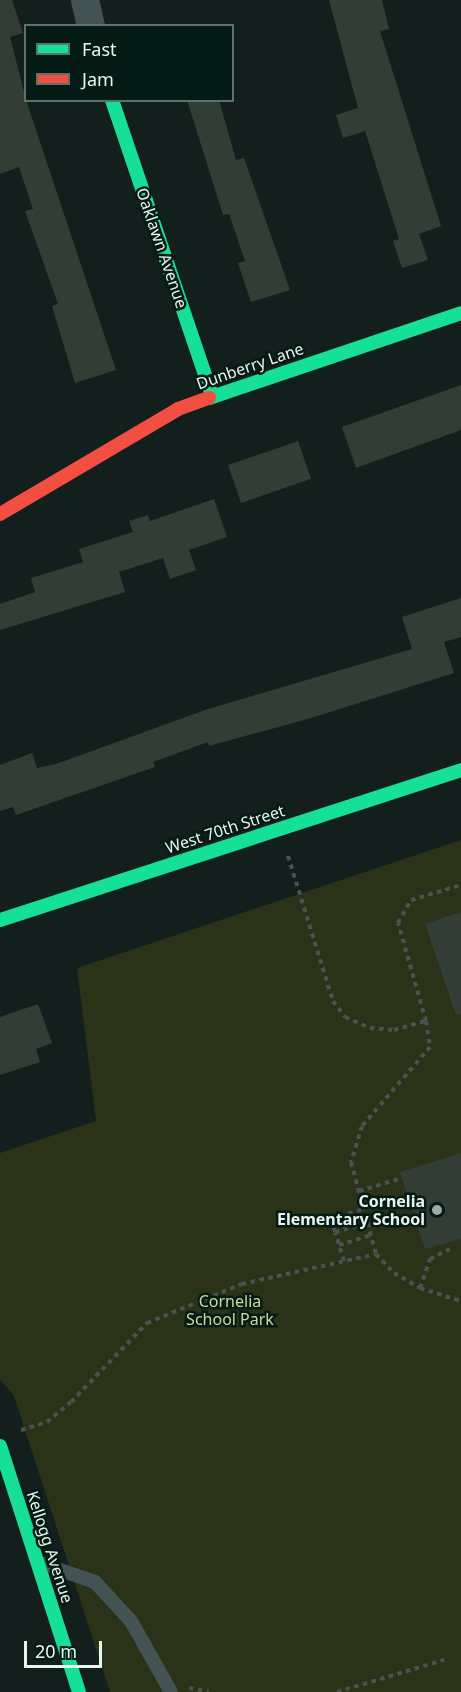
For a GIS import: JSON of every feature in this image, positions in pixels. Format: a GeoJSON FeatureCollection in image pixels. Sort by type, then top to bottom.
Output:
{"type":"FeatureCollection","features":[{"type":"Feature","properties":{"kind":"street"},"geometry":{"type":"LineString","coordinates":[[85,0],[91,24]]}},
{"type":"Feature","properties":{"kind":"street","name":"Oaklawn Avenue"},"geometry":{"type":"LineString","coordinates":[[113,102],[212,395]]}},
{"type":"Feature","properties":{"kind":"street","name":"Dunberry Lane"},"geometry":{"type":"LineString","coordinates":[[0,514],[178,409],[212,395],[461,313]]}},
{"type":"Feature","properties":{"kind":"street","name":"West 70th Street"},"geometry":{"type":"LineString","coordinates":[[0,920],[461,770]]}},
{"type":"Feature","properties":{"kind":"street","name":"Kellogg Avenue"},"geometry":{"type":"LineString","coordinates":[[0,1446],[79,1692]]}},
{"type":"Feature","properties":{"kind":"lane"},"geometry":{"type":"LineString","coordinates":[[37,1563],[95,1582],[131,1621],[171,1692]]}},
{"type":"Feature","properties":{"kind":"path"},"geometry":{"type":"LineString","coordinates":[[288,856],[333,1001],[345,1017],[370,1028],[394,1030],[426,1021]]}},
{"type":"Feature","properties":{"kind":"path"},"geometry":{"type":"LineString","coordinates":[[461,883],[411,900],[398,923],[426,1021],[430,1047],[362,1126],[351,1162],[376,1254],[394,1273],[420,1288],[461,1301]]}},
{"type":"Feature","properties":{"kind":"path"},"geometry":{"type":"LineString","coordinates":[[359,1191],[402,1178]]}},
{"type":"Feature","properties":{"kind":"path"},"geometry":{"type":"LineString","coordinates":[[344,1261],[331,1219],[364,1209]]}},
{"type":"Feature","properties":{"kind":"path"},"geometry":{"type":"LineString","coordinates":[[335,1232],[367,1222]]}},
{"type":"Feature","properties":{"kind":"path"},"geometry":{"type":"LineString","coordinates":[[339,1245],[371,1235]]}},
{"type":"Feature","properties":{"kind":"path"},"geometry":{"type":"LineString","coordinates":[[420,1288],[430,1259],[450,1249]]}},
{"type":"Feature","properties":{"kind":"path"},"geometry":{"type":"LineString","coordinates":[[16,1431],[47,1422],[147,1323],[176,1307],[376,1254]]}},
{"type":"Feature","properties":{"kind":"path"},"geometry":{"type":"LineString","coordinates":[[337,1692],[444,1659]]}},
{"type":"Feature","properties":{"kind":"green space","name":"Cornelia School Park"},"geometry":{"type":"Polygon","coordinates":[[[461,840],[461,1692],[110,1692],[14,1396],[0,1379],[0,1153],[96,1121],[77,968],[461,840]]]}},
{"type":"Feature","properties":{"kind":"building"},"geometry":{"type":"Polygon","coordinates":[[[0,0],[12,0],[23,33],[10,37],[24,92],[24,102],[27,102],[116,370],[75,383],[52,306],[58,304],[25,211],[33,209],[19,167],[0,174],[0,0]]]}},
{"type":"Feature","properties":{"kind":"building"},"geometry":{"type":"Polygon","coordinates":[[[329,0],[382,0],[389,29],[380,31],[441,226],[419,234],[428,260],[402,268],[393,241],[399,239],[365,131],[343,138],[336,115],[358,108],[329,0]]]}},
{"type":"Feature","properties":{"kind":"building"},"geometry":{"type":"Polygon","coordinates":[[[188,102],[220,102],[236,160],[244,158],[290,290],[251,302],[238,263],[245,261],[229,214],[223,215],[188,102]]]}},
{"type":"Feature","properties":{"kind":"building"},"geometry":{"type":"Polygon","coordinates":[[[461,385],[461,430],[356,468],[342,427],[461,385]]]}},
{"type":"Feature","properties":{"kind":"building"},"geometry":{"type":"Polygon","coordinates":[[[298,441],[311,479],[241,503],[228,465],[298,441]]]}},
{"type":"Feature","properties":{"kind":"building"},"geometry":{"type":"Polygon","coordinates":[[[214,499],[227,537],[189,550],[196,570],[170,579],[163,558],[119,572],[125,592],[0,630],[0,604],[35,592],[31,578],[83,562],[79,549],[133,532],[129,521],[148,515],[150,521],[214,499]]]}},
{"type":"Feature","properties":{"kind":"building"},"geometry":{"type":"Polygon","coordinates":[[[461,598],[461,637],[444,642],[454,673],[311,718],[209,746],[208,742],[153,762],[155,767],[16,815],[13,807],[0,811],[0,765],[32,753],[37,768],[56,764],[208,709],[412,649],[402,617],[461,598]]]}},
{"type":"Feature","properties":{"kind":"building"},"geometry":{"type":"Polygon","coordinates":[[[461,912],[461,1014],[456,1015],[425,924],[461,912]]]}},
{"type":"Feature","properties":{"kind":"building"},"geometry":{"type":"Polygon","coordinates":[[[38,1004],[52,1043],[36,1049],[40,1062],[0,1075],[0,1017],[38,1004]]]}},
{"type":"Feature","properties":{"kind":"building","name":"Cornelia Elementary School"},"geometry":{"type":"Polygon","coordinates":[[[461,1153],[461,1239],[425,1249],[400,1172],[461,1153]]]}},
{"type":"Feature","properties":{"kind":"traffic: fast"},"geometry":{"type":"LineString","coordinates":[[113,102],[212,395]]}},
{"type":"Feature","properties":{"kind":"traffic: fast"},"geometry":{"type":"LineString","coordinates":[[209,398],[461,313]]}},
{"type":"Feature","properties":{"kind":"traffic: fast"},"geometry":{"type":"LineString","coordinates":[[0,920],[461,770]]}},
{"type":"Feature","properties":{"kind":"traffic: fast"},"geometry":{"type":"LineString","coordinates":[[0,1446],[79,1692]]}},
{"type":"Feature","properties":{"kind":"traffic: jam"},"geometry":{"type":"LineString","coordinates":[[0,514],[178,409],[209,398]]}},
{"type":"Feature","properties":{"kind":"place","name":"Cornelia Elementary School"},"geometry":{"type":"Point","coordinates":[437,1210]}}]}
